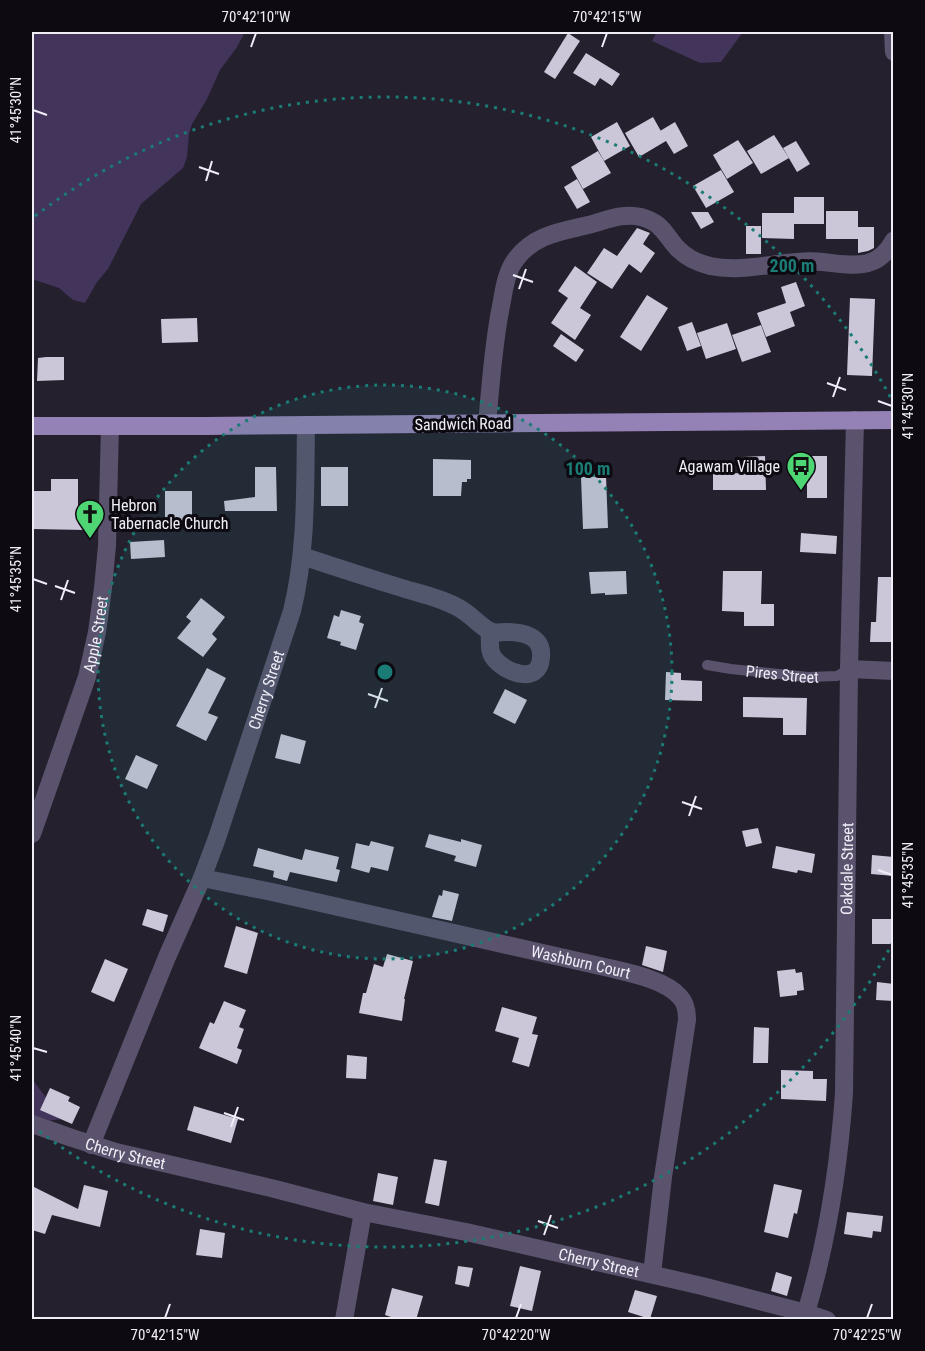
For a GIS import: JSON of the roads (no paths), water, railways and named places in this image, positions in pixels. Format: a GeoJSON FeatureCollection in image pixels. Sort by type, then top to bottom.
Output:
{"type":"FeatureCollection","features":[{"type":"Feature","properties":{"kind":"main road","name":"Sandwich Road"},"geometry":{"type":"LineString","coordinates":[[32,426],[894,420]]}},
{"type":"Feature","properties":{"kind":"street"},"geometry":{"type":"LineString","coordinates":[[893,32],[894,52]]}},
{"type":"Feature","properties":{"kind":"street"},"geometry":{"type":"LineString","coordinates":[[487,423],[494,346],[507,276],[515,260],[523,251],[543,237],[618,216],[633,215],[660,226],[678,248],[694,260],[712,267],[738,268],[819,261],[844,265],[864,264],[878,259],[888,250],[894,240]]}},
{"type":"Feature","properties":{"kind":"street","name":"Oakdale Street"},"geometry":{"type":"LineString","coordinates":[[806,1313],[827,1222],[843,1114],[855,420]]}},
{"type":"Feature","properties":{"kind":"street","name":"Cherry Street"},"geometry":{"type":"LineString","coordinates":[[306,425],[302,556],[292,611],[218,838],[91,1145],[363,1212],[435,1225],[652,1274],[827,1320]]}},
{"type":"Feature","properties":{"kind":"street","name":"Apple Street"},"geometry":{"type":"LineString","coordinates":[[32,834],[87,677],[97,632],[107,546],[110,426]]}},
{"type":"Feature","properties":{"kind":"street"},"geometry":{"type":"LineString","coordinates":[[302,556],[447,602],[469,614],[489,631]]}},
{"type":"Feature","properties":{"kind":"street","name":"Pires Street"},"geometry":{"type":"LineString","coordinates":[[849,669],[894,671]]}},
{"type":"Feature","properties":{"kind":"street","name":"Washburn Court"},"geometry":{"type":"LineString","coordinates":[[202,878],[630,973],[672,989],[680,996],[687,1020],[663,1177],[652,1274]]}},
{"type":"Feature","properties":{"kind":"street"},"geometry":{"type":"LineString","coordinates":[[32,1124],[91,1145]]}},
{"type":"Feature","properties":{"kind":"street"},"geometry":{"type":"LineString","coordinates":[[344,1320],[363,1212]]}},
{"type":"Feature","properties":{"kind":"lane","name":"Pires Street"},"geometry":{"type":"LineString","coordinates":[[707,665],[808,676],[837,676],[849,669]]}},
{"type":"Feature","properties":{"kind":"place","name":"Agawam Village"},"geometry":{"type":"Point","coordinates":[801,492]}},
{"type":"Feature","properties":{"kind":"place","name":"Hebron Tabernacle Church"},"geometry":{"type":"Point","coordinates":[90,540]}}]}
